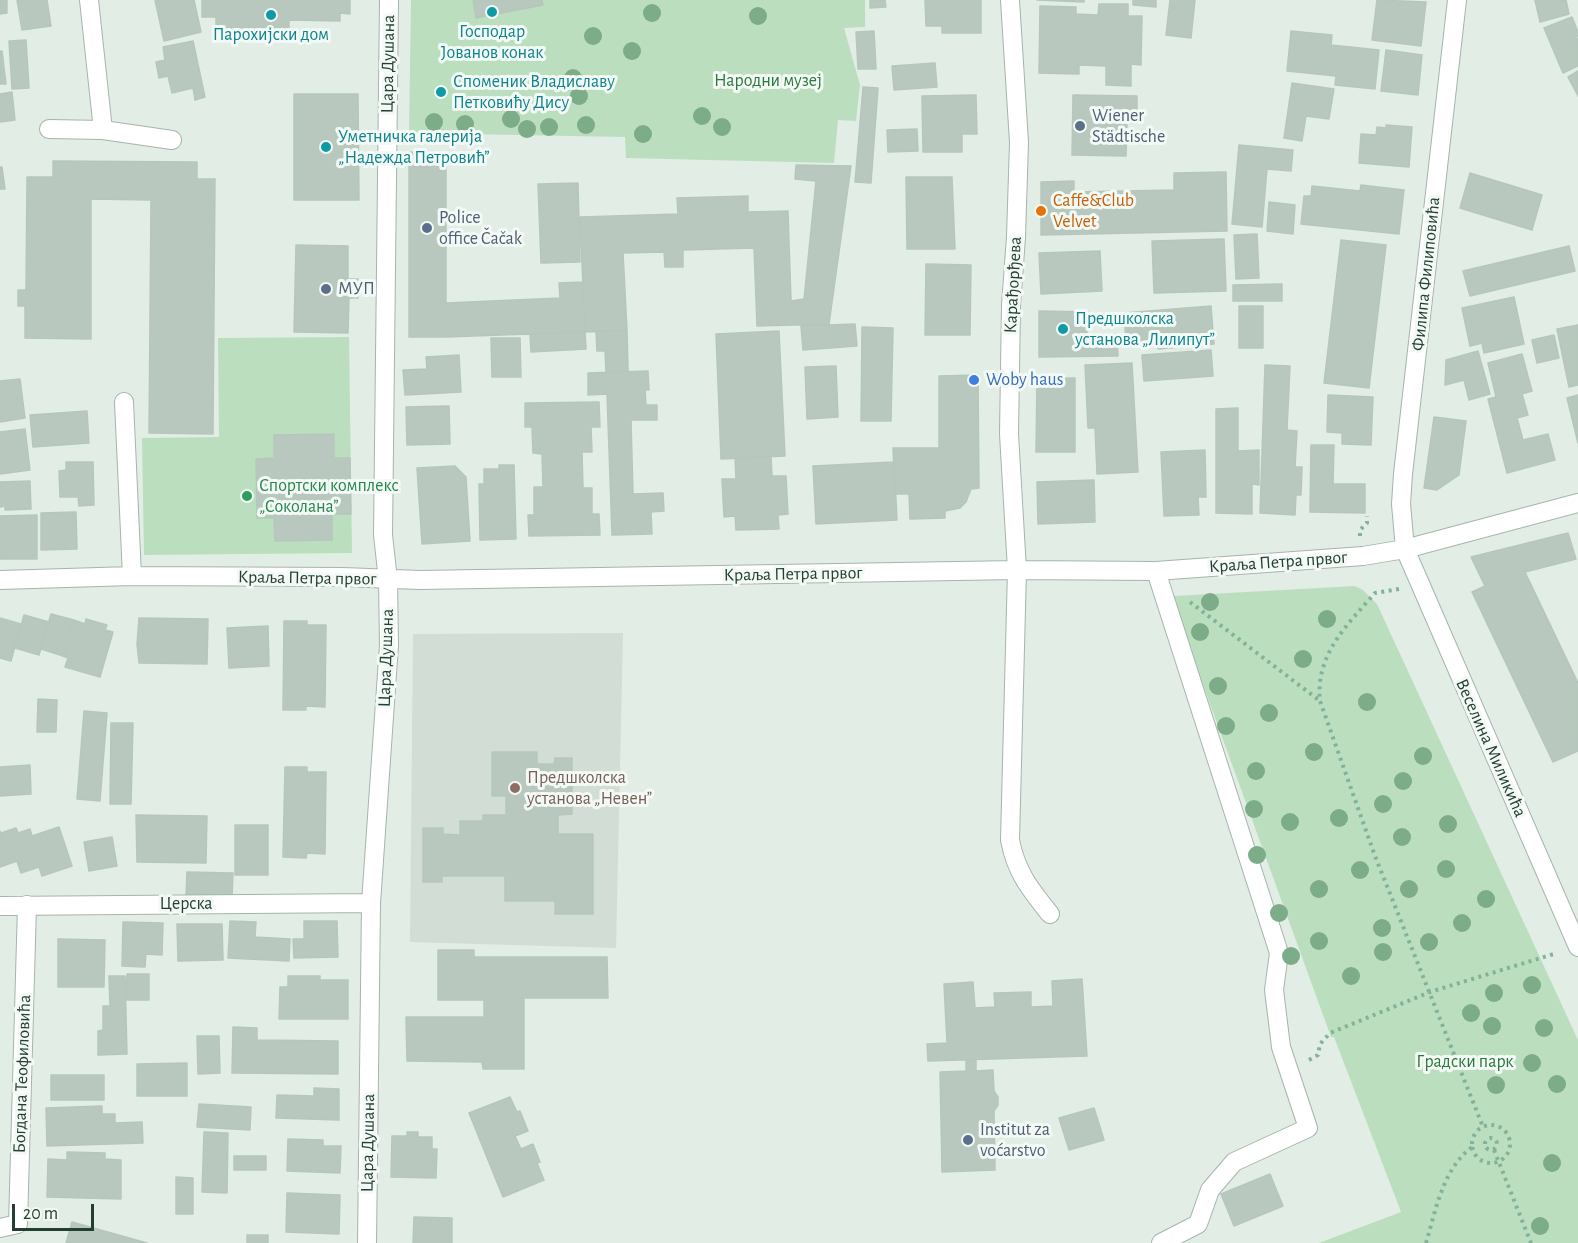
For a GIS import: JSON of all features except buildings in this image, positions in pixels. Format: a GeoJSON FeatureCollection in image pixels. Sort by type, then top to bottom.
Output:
{"type":"FeatureCollection","features":[{"type":"Feature","properties":{"kind":"street"},"geometry":{"type":"LineString","coordinates":[[89,0],[103,130]]}},
{"type":"Feature","properties":{"kind":"street","name":"Цара Душана"},"geometry":{"type":"LineString","coordinates":[[367,1243],[371,903],[389,645],[388,580],[383,535],[388,0]]}},
{"type":"Feature","properties":{"kind":"street","name":"Карађорђева"},"geometry":{"type":"LineString","coordinates":[[1010,0],[1019,142],[1011,305],[1009,434],[1017,570],[1010,840],[1014,860],[1026,885],[1050,914]]}},
{"type":"Feature","properties":{"kind":"street","name":"Филипа Филиповића"},"geometry":{"type":"LineString","coordinates":[[1405,549],[1401,504],[1403,474],[1457,0]]}},
{"type":"Feature","properties":{"kind":"street"},"geometry":{"type":"LineString","coordinates":[[49,129],[103,130],[172,140]]}},
{"type":"Feature","properties":{"kind":"street"},"geometry":{"type":"LineString","coordinates":[[124,402],[132,576]]}},
{"type":"Feature","properties":{"kind":"street","name":"Краља Петра првог"},"geometry":{"type":"LineString","coordinates":[[0,580],[132,576],[343,577],[388,580],[1017,570],[1156,570],[1364,556],[1405,549],[1578,503]]}},
{"type":"Feature","properties":{"kind":"street","name":"Веселина Миликића"},"geometry":{"type":"LineString","coordinates":[[1405,549],[1578,947]]}},
{"type":"Feature","properties":{"kind":"street"},"geometry":{"type":"LineString","coordinates":[[1156,570],[1280,953],[1274,990],[1281,1047],[1308,1128],[1234,1162],[1210,1190],[1198,1224],[1161,1243]]}},
{"type":"Feature","properties":{"kind":"street","name":"Церска"},"geometry":{"type":"LineString","coordinates":[[0,906],[371,903]]}},
{"type":"Feature","properties":{"kind":"street","name":"Богдана Теофиловића"},"geometry":{"type":"LineString","coordinates":[[0,1228],[18,1224],[27,905]]}},
{"type":"Feature","properties":{"kind":"path"},"geometry":{"type":"LineString","coordinates":[[1360,537],[1360,530],[1367,524],[1367,516]]}},
{"type":"Feature","properties":{"kind":"path"},"geometry":{"type":"LineString","coordinates":[[1421,586],[1375,593],[1337,636],[1325,657],[1318,688],[1320,701],[1375,856],[1483,1126]]}},
{"type":"Feature","properties":{"kind":"path"},"geometry":{"type":"LineString","coordinates":[[1185,597],[1320,701]]}},
{"type":"Feature","properties":{"kind":"path"},"geometry":{"type":"LineString","coordinates":[[1289,1072],[1318,1055],[1320,1044],[1330,1033],[1430,992],[1578,947]]}},
{"type":"Feature","properties":{"kind":"path"},"geometry":{"type":"LineString","coordinates":[[1493,1125],[1505,1130],[1511,1142],[1507,1156],[1497,1164],[1483,1162],[1473,1153],[1472,1147],[1472,1140],[1483,1126],[1493,1125]]}},
{"type":"Feature","properties":{"kind":"path"},"geometry":{"type":"LineString","coordinates":[[1426,1243],[1440,1194],[1451,1169],[1461,1155],[1472,1147]]}},
{"type":"Feature","properties":{"kind":"path"},"geometry":{"type":"LineString","coordinates":[[1494,1150],[1531,1243]]}},
{"type":"Feature","properties":{"kind":"shaded area","name":"Предшколска установа „Невен”"},"geometry":{"type":"Polygon","coordinates":[[[623,633],[616,948],[410,942],[413,634],[623,633]]]}},
{"type":"Feature","properties":{"kind":"green space","name":"Народни музеј"},"geometry":{"type":"Polygon","coordinates":[[[411,0],[865,0],[865,27],[844,28],[860,85],[856,121],[838,120],[834,163],[626,158],[625,137],[409,133],[411,0]]]}},
{"type":"Feature","properties":{"kind":"green space","name":"Спортски комплекс „Соколана”"},"geometry":{"type":"Polygon","coordinates":[[[349,337],[352,553],[144,555],[142,438],[219,437],[218,338],[349,337]]]}},
{"type":"Feature","properties":{"kind":"green space","name":"Градски парк"},"geometry":{"type":"Polygon","coordinates":[[[1355,586],[1363,590],[1377,604],[1578,1040],[1578,1243],[1319,1243],[1401,1212],[1334,1037],[1331,1037],[1185,635],[1174,596],[1355,586]]]}},
{"type":"Feature","properties":{"kind":"place","name":"Господар Јованов конак"},"geometry":{"type":"Point","coordinates":[492,12]}},
{"type":"Feature","properties":{"kind":"place","name":"Парохијски дом"},"geometry":{"type":"Point","coordinates":[271,15]}},
{"type":"Feature","properties":{"kind":"place","name":"Споменик Владиславу Петковићу Дису"},"geometry":{"type":"Point","coordinates":[441,92]}},
{"type":"Feature","properties":{"kind":"place","name":"Wiener Städtische"},"geometry":{"type":"Point","coordinates":[1080,126]}},
{"type":"Feature","properties":{"kind":"place","name":"Уметничка галерија „Надежда Петровић”"},"geometry":{"type":"Point","coordinates":[326,147]}},
{"type":"Feature","properties":{"kind":"place","name":"Caffe&Club Velvet"},"geometry":{"type":"Point","coordinates":[1041,211]}},
{"type":"Feature","properties":{"kind":"place","name":"Police office Čačak"},"geometry":{"type":"Point","coordinates":[427,228]}},
{"type":"Feature","properties":{"kind":"place","name":"МУП"},"geometry":{"type":"Point","coordinates":[326,289]}},
{"type":"Feature","properties":{"kind":"place","name":"Предшколска установа „Лилипут”"},"geometry":{"type":"Point","coordinates":[1063,329]}},
{"type":"Feature","properties":{"kind":"place","name":"Woby haus"},"geometry":{"type":"Point","coordinates":[974,380]}},
{"type":"Feature","properties":{"kind":"place","name":"Спортски комплекс „Соколана”"},"geometry":{"type":"Point","coordinates":[247,496]}},
{"type":"Feature","properties":{"kind":"place","name":"Предшколска установа „Невен”"},"geometry":{"type":"Point","coordinates":[515,788]}},
{"type":"Feature","properties":{"kind":"place","name":"Institut za voćarstvo"},"geometry":{"type":"Point","coordinates":[968,1140]}}]}
